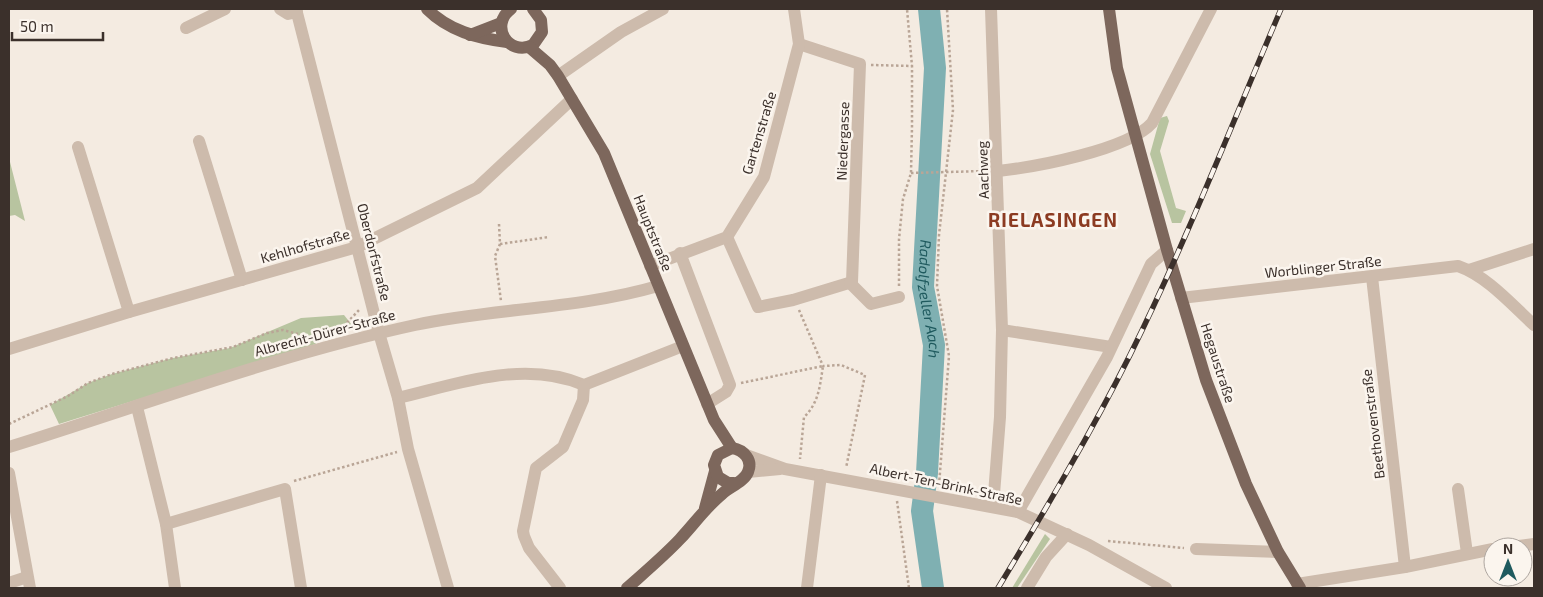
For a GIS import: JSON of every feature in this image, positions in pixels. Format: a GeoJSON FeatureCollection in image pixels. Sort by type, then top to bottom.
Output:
{"type":"FeatureCollection","features":[{"type":"Feature","properties":{"kind":"main road"},"geometry":{"type":"LineString","coordinates":[[427,9],[445,24],[470,35],[507,42],[515,47],[529,46],[541,36]]}},
{"type":"Feature","properties":{"kind":"main road"},"geometry":{"type":"LineString","coordinates":[[507,42],[502,33],[501,23],[505,14],[511,9]]}},
{"type":"Feature","properties":{"kind":"main road","name":"Hegaustraße"},"geometry":{"type":"LineString","coordinates":[[1108,9],[1117,68],[1167,250],[1206,380],[1246,484],[1278,552],[1298,586]]}},
{"type":"Feature","properties":{"kind":"main road","name":"Hauptstraße"},"geometry":{"type":"LineString","coordinates":[[538,11],[542,24],[541,36],[550,65]]}},
{"type":"Feature","properties":{"kind":"main road"},"geometry":{"type":"LineString","coordinates":[[470,35],[501,23]]}},
{"type":"Feature","properties":{"kind":"main road","name":"Hauptstraße"},"geometry":{"type":"LineString","coordinates":[[529,46],[550,65],[558,76],[604,153],[714,420]]}},
{"type":"Feature","properties":{"kind":"main road"},"geometry":{"type":"LineString","coordinates":[[635,586],[681,538],[705,508],[734,483],[740,481],[748,472],[749,466],[746,455],[732,448],[714,420]]}},
{"type":"Feature","properties":{"kind":"main road"},"geometry":{"type":"LineString","coordinates":[[705,508],[715,471],[714,465],[718,455],[714,420]]}},
{"type":"Feature","properties":{"kind":"main road"},"geometry":{"type":"LineString","coordinates":[[718,455],[732,448]]}},
{"type":"Feature","properties":{"kind":"main road"},"geometry":{"type":"LineString","coordinates":[[715,471],[722,481],[734,483]]}},
{"type":"Feature","properties":{"kind":"street"},"geometry":{"type":"LineString","coordinates":[[186,28],[225,9]]}},
{"type":"Feature","properties":{"kind":"street"},"geometry":{"type":"LineString","coordinates":[[280,9],[288,14],[297,10]]}},
{"type":"Feature","properties":{"kind":"street"},"geometry":{"type":"LineString","coordinates":[[558,76],[621,32],[663,9]]}},
{"type":"Feature","properties":{"kind":"street","name":"Gartenstraße"},"geometry":{"type":"LineString","coordinates":[[727,237],[764,177],[800,44],[794,9]]}},
{"type":"Feature","properties":{"kind":"street","name":"Aachweg"},"geometry":{"type":"LineString","coordinates":[[991,9],[1002,330],[1000,417],[993,506]]}},
{"type":"Feature","properties":{"kind":"street"},"geometry":{"type":"LineString","coordinates":[[998,171],[1088,153],[1125,143],[1136,137],[1152,123],[1211,9]]}},
{"type":"Feature","properties":{"kind":"street","name":"Oberdorfstraße"},"geometry":{"type":"LineString","coordinates":[[297,10],[369,295],[398,398],[408,449],[448,588]]}},
{"type":"Feature","properties":{"kind":"street"},"geometry":{"type":"LineString","coordinates":[[800,44],[860,64]]}},
{"type":"Feature","properties":{"kind":"street","name":"Niedergasse"},"geometry":{"type":"LineString","coordinates":[[850,282],[852,282],[860,64]]}},
{"type":"Feature","properties":{"kind":"street","name":"Kehlhofstraße"},"geometry":{"type":"LineString","coordinates":[[9,349],[129,312],[357,247],[477,188],[572,99]]}},
{"type":"Feature","properties":{"kind":"street"},"geometry":{"type":"LineString","coordinates":[[199,141],[242,280]]}},
{"type":"Feature","properties":{"kind":"street"},"geometry":{"type":"LineString","coordinates":[[78,147],[129,312]]}},
{"type":"Feature","properties":{"kind":"street"},"geometry":{"type":"LineString","coordinates":[[650,266],[680,253],[727,237],[758,307],[793,300],[850,282],[871,304],[900,297]]}},
{"type":"Feature","properties":{"kind":"street","name":"Worblinger Straße"},"geometry":{"type":"LineString","coordinates":[[1181,298],[1372,277],[1446,266],[1469,270],[1534,249]]}},
{"type":"Feature","properties":{"kind":"street"},"geometry":{"type":"LineString","coordinates":[[1018,512],[1107,357],[1151,264],[1167,250]]}},
{"type":"Feature","properties":{"kind":"street"},"geometry":{"type":"LineString","coordinates":[[680,253],[730,385],[726,392],[707,404]]}},
{"type":"Feature","properties":{"kind":"street"},"geometry":{"type":"LineString","coordinates":[[1469,270],[1534,325]]}},
{"type":"Feature","properties":{"kind":"street","name":"Beethovenstraße"},"geometry":{"type":"LineString","coordinates":[[1372,277],[1405,567]]}},
{"type":"Feature","properties":{"kind":"street","name":"Albrecht-Dürer-Straße"},"geometry":{"type":"LineString","coordinates":[[9,447],[236,373],[379,333],[418,324],[594,302],[658,286]]}},
{"type":"Feature","properties":{"kind":"street"},"geometry":{"type":"LineString","coordinates":[[1002,330],[1111,347]]}},
{"type":"Feature","properties":{"kind":"street"},"geometry":{"type":"LineString","coordinates":[[398,398],[512,373],[569,378],[584,385],[683,346]]}},
{"type":"Feature","properties":{"kind":"street"},"geometry":{"type":"LineString","coordinates":[[560,588],[529,548],[523,531],[536,468],[563,447],[582,400],[584,385]]}},
{"type":"Feature","properties":{"kind":"street"},"geometry":{"type":"LineString","coordinates":[[137,406],[166,524],[176,588]]}},
{"type":"Feature","properties":{"kind":"street","name":"Albert-Ten-Brink-Straße"},"geometry":{"type":"LineString","coordinates":[[746,455],[785,469],[1018,512],[1089,545],[1166,588]]}},
{"type":"Feature","properties":{"kind":"street","name":"Albert-Ten-Brink-Straße"},"geometry":{"type":"LineString","coordinates":[[748,472],[785,469]]}},
{"type":"Feature","properties":{"kind":"street"},"geometry":{"type":"LineString","coordinates":[[9,472],[29,583],[9,583]]}},
{"type":"Feature","properties":{"kind":"street"},"geometry":{"type":"LineString","coordinates":[[807,588],[821,475]]}},
{"type":"Feature","properties":{"kind":"street"},"geometry":{"type":"LineString","coordinates":[[166,524],[286,489],[301,588]]}},
{"type":"Feature","properties":{"kind":"street"},"geometry":{"type":"LineString","coordinates":[[1458,490],[1467,553]]}},
{"type":"Feature","properties":{"kind":"street"},"geometry":{"type":"LineString","coordinates":[[1028,588],[1046,557],[1067,534]]}},
{"type":"Feature","properties":{"kind":"street"},"geometry":{"type":"LineString","coordinates":[[1196,549],[1278,552]]}},
{"type":"Feature","properties":{"kind":"street"},"geometry":{"type":"LineString","coordinates":[[1298,586],[1483,551]]}},
{"type":"Feature","properties":{"kind":"path"},"geometry":{"type":"LineString","coordinates":[[900,297],[900,239],[903,199],[911,173],[912,66],[907,9]]}},
{"type":"Feature","properties":{"kind":"path"},"geometry":{"type":"LineString","coordinates":[[937,498],[949,356],[937,286],[939,235],[954,110],[947,9]]}},
{"type":"Feature","properties":{"kind":"path"},"geometry":{"type":"LineString","coordinates":[[860,64],[912,66]]}},
{"type":"Feature","properties":{"kind":"path"},"geometry":{"type":"LineString","coordinates":[[911,173],[998,171]]}},
{"type":"Feature","properties":{"kind":"path"},"geometry":{"type":"LineString","coordinates":[[499,224],[500,244],[495,256],[498,268],[496,280],[504,313]]}},
{"type":"Feature","properties":{"kind":"path"},"geometry":{"type":"LineString","coordinates":[[500,244],[549,237]]}},
{"type":"Feature","properties":{"kind":"path"},"geometry":{"type":"LineString","coordinates":[[334,333],[341,330],[355,316],[369,295]]}},
{"type":"Feature","properties":{"kind":"path"},"geometry":{"type":"LineString","coordinates":[[793,300],[823,366],[820,391],[812,409],[804,416],[800,471]]}},
{"type":"Feature","properties":{"kind":"path"},"geometry":{"type":"LineString","coordinates":[[9,424],[68,396],[88,383],[112,374],[173,358],[233,347],[267,333],[283,330],[314,338],[320,337]]}},
{"type":"Feature","properties":{"kind":"path"},"geometry":{"type":"LineString","coordinates":[[730,385],[823,366],[841,365],[865,375],[844,479]]}},
{"type":"Feature","properties":{"kind":"path"},"geometry":{"type":"LineString","coordinates":[[286,489],[297,479],[408,449]]}},
{"type":"Feature","properties":{"kind":"path"},"geometry":{"type":"LineString","coordinates":[[893,488],[897,500],[909,588]]}},
{"type":"Feature","properties":{"kind":"path"},"geometry":{"type":"LineString","coordinates":[[1089,545],[1113,540],[1196,549]]}},
{"type":"Feature","properties":{"kind":"green space"},"geometry":{"type":"Polygon","coordinates":[[[1167,116],[1169,121],[1160,151],[1176,208],[1186,211],[1181,223],[1172,223],[1150,154],[1160,118],[1167,116]]]}},
{"type":"Feature","properties":{"kind":"green space"},"geometry":{"type":"Polygon","coordinates":[[[9,158],[25,221],[15,215],[9,216],[9,158]]]}},
{"type":"Feature","properties":{"kind":"green space"},"geometry":{"type":"Polygon","coordinates":[[[344,315],[352,325],[314,338],[316,344],[59,424],[50,405],[88,383],[112,374],[173,358],[230,348],[301,318],[344,315]]]}},
{"type":"Feature","properties":{"kind":"green space"},"geometry":{"type":"Polygon","coordinates":[[[1045,534],[1050,539],[1017,588],[1012,588],[1045,534]]]}},
{"type":"Feature","properties":{"kind":"waterway","name":"Radolfzeller Aach"},"geometry":{"type":"LineString","coordinates":[[929,9],[935,68],[923,287],[934,345],[927,473],[922,511],[933,588]]}},
{"type":"Feature","properties":{"kind":"railway"},"geometry":{"type":"LineString","coordinates":[[998,588],[1083,444],[1130,355],[1189,226],[1281,9]]}},
{"type":"Feature","properties":{"kind":"district","name":"RIELASINGEN"},"geometry":{"type":"Point","coordinates":[1053,220]}}]}
